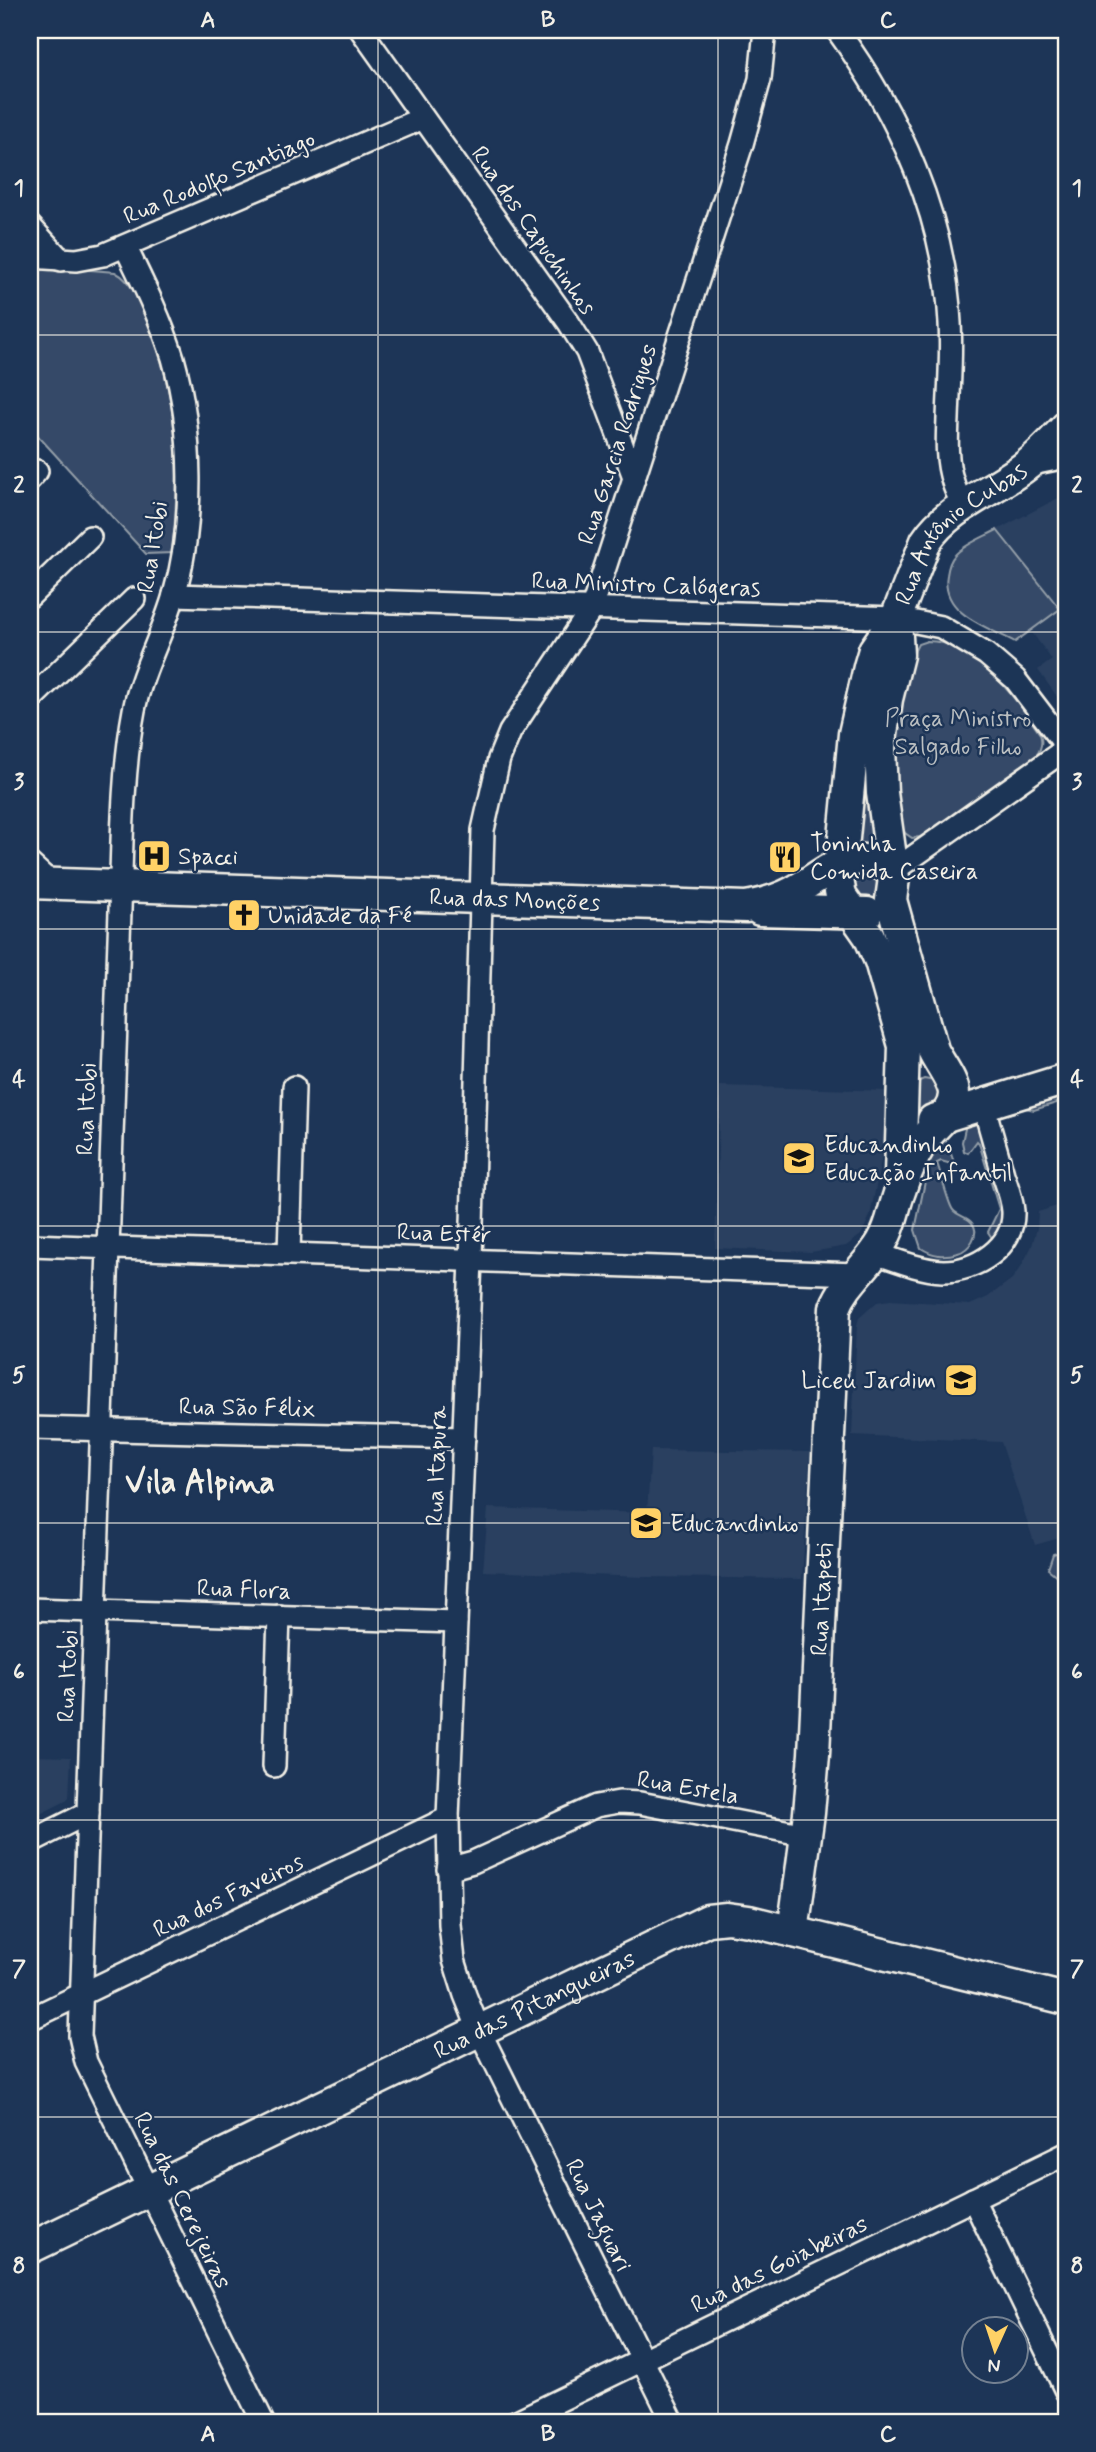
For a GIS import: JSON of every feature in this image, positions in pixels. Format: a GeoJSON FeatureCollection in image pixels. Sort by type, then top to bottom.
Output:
{"type":"FeatureCollection","features":[{"type":"Feature","properties":{"kind":"street","name":"Rua dos Capuchinhos"},"geometry":{"type":"LineString","coordinates":[[360,30],[587,352],[634,477]]}},
{"type":"Feature","properties":{"kind":"street","name":"Rua Garcia Rodrigues"},"geometry":{"type":"LineString","coordinates":[[480,899],[483,830],[499,760],[520,714],[592,608],[739,155],[760,79],[765,30]]}},
{"type":"Feature","properties":{"kind":"street"},"geometry":{"type":"LineString","coordinates":[[836,30],[861,63],[890,114],[914,164],[935,229],[946,283],[950,323],[947,451],[953,483],[964,506]]}},
{"type":"Feature","properties":{"kind":"street","name":"Rua Rodolfo Santiago"},"geometry":{"type":"LineString","coordinates":[[30,257],[91,259],[423,118]]}},
{"type":"Feature","properties":{"kind":"street"},"geometry":{"type":"LineString","coordinates":[[30,226],[61,260]]}},
{"type":"Feature","properties":{"kind":"street","name":"Rua Itobi"},"geometry":{"type":"LineString","coordinates":[[82,1994],[128,751],[135,709],[145,673],[174,595],[187,510],[188,468],[180,391],[173,359],[156,309],[125,246]]}},
{"type":"Feature","properties":{"kind":"street","name":"Rua Antônio Cubas"},"geometry":{"type":"LineString","coordinates":[[839,863],[854,734],[874,650],[896,618],[926,541],[942,521],[1027,465],[1066,427]]}},
{"type":"Feature","properties":{"kind":"street"},"geometry":{"type":"LineString","coordinates":[[1027,465],[1066,457]]}},
{"type":"Feature","properties":{"kind":"street"},"geometry":{"type":"LineString","coordinates":[[30,596],[90,537]]}},
{"type":"Feature","properties":{"kind":"street","name":"Rua Ministro Calógeras"},"geometry":{"type":"LineString","coordinates":[[174,595],[896,618],[941,627],[986,654],[1020,684],[1064,746],[1060,753],[892,885]]}},
{"type":"Feature","properties":{"kind":"street"},"geometry":{"type":"LineString","coordinates":[[30,700],[134,599]]}},
{"type":"Feature","properties":{"kind":"street","name":"Rua Antônio Cubas"},"geometry":{"type":"LineString","coordinates":[[896,618],[898,655],[887,699],[880,747],[892,885],[933,1050],[947,1076]]}},
{"type":"Feature","properties":{"kind":"street"},"geometry":{"type":"LineString","coordinates":[[854,913],[878,910],[892,885],[877,862],[861,859],[839,863],[838,885],[847,905],[869,936],[884,973],[904,1046],[900,1192]]}},
{"type":"Feature","properties":{"kind":"street","name":"Rua das Monções"},"geometry":{"type":"LineString","coordinates":[[746,907],[780,899],[839,863]]}},
{"type":"Feature","properties":{"kind":"street"},"geometry":{"type":"LineString","coordinates":[[30,864],[41,883]]}},
{"type":"Feature","properties":{"kind":"street","name":"Rua das Monções"},"geometry":{"type":"LineString","coordinates":[[41,883],[854,913]]}},
{"type":"Feature","properties":{"kind":"street","name":"Rua Itapura"},"geometry":{"type":"LineString","coordinates":[[479,2030],[454,1960],[450,1924],[448,1818],[471,1260],[480,899]]}},
{"type":"Feature","properties":{"kind":"street"},"geometry":{"type":"LineString","coordinates":[[993,1102],[927,1067],[917,1069],[904,1092],[909,1114],[920,1120],[942,1118],[993,1102],[1066,1079]]}},
{"type":"Feature","properties":{"kind":"street"},"geometry":{"type":"LineString","coordinates":[[900,1192],[923,1141],[952,1104],[954,1097],[947,1076]]}},
{"type":"Feature","properties":{"kind":"street"},"geometry":{"type":"LineString","coordinates":[[289,1253],[294,1087]]}},
{"type":"Feature","properties":{"kind":"street","name":"Rua Estér"},"geometry":{"type":"LineString","coordinates":[[30,1245],[471,1260],[866,1263],[942,1271],[959,1270],[976,1263],[999,1247],[1012,1225],[1012,1203],[993,1102]]}},
{"type":"Feature","properties":{"kind":"street","name":"Rua Itapeti"},"geometry":{"type":"LineString","coordinates":[[793,1932],[815,1740],[832,1321],[839,1298],[888,1231],[900,1192]]}},
{"type":"Feature","properties":{"kind":"street","name":"Rua São Félix"},"geometry":{"type":"LineString","coordinates":[[30,1428],[464,1438]]}},
{"type":"Feature","properties":{"kind":"street","name":"Rua Flora"},"geometry":{"type":"LineString","coordinates":[[30,1609],[456,1622]]}},
{"type":"Feature","properties":{"kind":"street"},"geometry":{"type":"LineString","coordinates":[[274,1766],[279,1616]]}},
{"type":"Feature","properties":{"kind":"street","name":"Rua Estela"},"geometry":{"type":"LineString","coordinates":[[448,1869],[473,1863],[596,1806],[619,1802],[640,1803],[806,1835]]}},
{"type":"Feature","properties":{"kind":"street"},"geometry":{"type":"LineString","coordinates":[[30,1842],[88,1814]]}},
{"type":"Feature","properties":{"kind":"street","name":"Rua dos Faveiros"},"geometry":{"type":"LineString","coordinates":[[30,2019],[448,1818]]}},
{"type":"Feature","properties":{"kind":"street","name":"Rua das Pitangueiras"},"geometry":{"type":"LineString","coordinates":[[30,2248],[708,1920],[738,1920],[793,1932],[1066,1999]]}},
{"type":"Feature","properties":{"kind":"street","name":"Rua das Cerejeiras"},"geometry":{"type":"LineString","coordinates":[[82,1994],[80,2036],[86,2062],[263,2422]]}},
{"type":"Feature","properties":{"kind":"street","name":"Rua Jaguari"},"geometry":{"type":"LineString","coordinates":[[479,2030],[673,2422]]}},
{"type":"Feature","properties":{"kind":"street","name":"Rua das Goiabeiras"},"geometry":{"type":"LineString","coordinates":[[515,2422],[1066,2154]]}},
{"type":"Feature","properties":{"kind":"street"},"geometry":{"type":"LineString","coordinates":[[973,2199],[1066,2391]]}},
{"type":"Feature","properties":{"kind":"shaded area"},"geometry":{"type":"Polygon","coordinates":[[[1066,494],[1066,709],[1038,670],[1052,660],[1031,631],[1060,608],[997,530],[1066,494]]]}},
{"type":"Feature","properties":{"kind":"shaded area","name":"Educandinho Educação Infantil"},"geometry":{"type":"Polygon","coordinates":[[[720,1086],[890,1091],[884,1146],[870,1216],[861,1235],[846,1246],[811,1252],[715,1248],[720,1086]]]}},
{"type":"Feature","properties":{"kind":"shaded area","name":"Liceu Jardim"},"geometry":{"type":"Polygon","coordinates":[[[1066,1203],[1066,1536],[1035,1545],[1001,1442],[852,1435],[857,1325],[859,1318],[877,1302],[890,1300],[970,1305],[988,1297],[1012,1279],[1022,1265],[1032,1246],[1038,1212],[1066,1203]]]}},
{"type":"Feature","properties":{"kind":"shaded area","name":"Educandinho"},"geometry":{"type":"Polygon","coordinates":[[[651,1450],[810,1452],[802,1579],[483,1571],[488,1508],[647,1513],[651,1450]]]}},
{"type":"Feature","properties":{"kind":"shaded area"},"geometry":{"type":"Polygon","coordinates":[[[30,1756],[71,1757],[69,1797],[30,1819],[30,1756]]]}},
{"type":"Feature","properties":{"kind":"green space"},"geometry":{"type":"Polygon","coordinates":[[[30,265],[115,272],[127,281],[140,302],[159,354],[172,409],[177,465],[172,553],[146,554],[30,427],[30,265]]]}},
{"type":"Feature","properties":{"kind":"green space"},"geometry":{"type":"Polygon","coordinates":[[[997,530],[1060,609],[1015,642],[968,618],[951,600],[947,588],[947,575],[953,557],[969,544],[997,530]]]}},
{"type":"Feature","properties":{"kind":"green space","name":"Praça Ministro Salgado Filho"},"geometry":{"type":"Polygon","coordinates":[[[927,641],[962,650],[978,661],[1006,689],[1030,720],[1040,734],[1041,745],[1032,761],[920,837],[912,838],[905,833],[897,818],[893,727],[915,650],[918,644],[927,641]]]}},
{"type":"Feature","properties":{"kind":"green space"},"geometry":{"type":"Polygon","coordinates":[[[862,752],[870,768],[871,849],[857,848],[862,752]]]}},
{"type":"Feature","properties":{"kind":"green space"},"geometry":{"type":"Polygon","coordinates":[[[867,876],[880,885],[879,900],[865,907],[851,887],[859,878],[867,876]]]}},
{"type":"Feature","properties":{"kind":"green space"},"geometry":{"type":"Polygon","coordinates":[[[924,1079],[935,1081],[943,1100],[922,1112],[913,1105],[917,1082],[924,1079]]]}},
{"type":"Feature","properties":{"kind":"green space"},"geometry":{"type":"Polygon","coordinates":[[[1066,1093],[1066,1100],[1034,1110],[1024,1105],[1066,1093]]]}},
{"type":"Feature","properties":{"kind":"green space"},"geometry":{"type":"Polygon","coordinates":[[[981,1120],[1006,1222],[992,1238],[988,1232],[999,1209],[979,1143],[977,1141],[968,1153],[964,1151],[962,1142],[966,1124],[981,1120]]]}},
{"type":"Feature","properties":{"kind":"green space"},"geometry":{"type":"Polygon","coordinates":[[[944,1135],[955,1165],[941,1161],[937,1163],[947,1195],[953,1210],[970,1221],[975,1231],[966,1248],[958,1253],[943,1255],[921,1248],[915,1230],[934,1138],[944,1135]]]}},
{"type":"Feature","properties":{"kind":"green space"},"geometry":{"type":"Polygon","coordinates":[[[1066,1550],[1066,1575],[1058,1577],[1048,1569],[1053,1554],[1066,1550]]]}},
{"type":"Feature","properties":{"kind":"place","name":"Spacci"},"geometry":{"type":"Point","coordinates":[154,856]}},
{"type":"Feature","properties":{"kind":"place","name":"Toninha Comida Caseira"},"geometry":{"type":"Point","coordinates":[785,857]}},
{"type":"Feature","properties":{"kind":"place","name":"Unidade da Fé"},"geometry":{"type":"Point","coordinates":[244,915]}},
{"type":"Feature","properties":{"kind":"place","name":"Educandinho Educação Infantil"},"geometry":{"type":"Point","coordinates":[799,1158]}},
{"type":"Feature","properties":{"kind":"place","name":"Liceu Jardim"},"geometry":{"type":"Point","coordinates":[961,1380]}},
{"type":"Feature","properties":{"kind":"place","name":"Educandinho"},"geometry":{"type":"Point","coordinates":[646,1523]}},
{"type":"Feature","properties":{"kind":"district","name":"Vila Alpina"},"geometry":{"type":"Point","coordinates":[200,1481]}}]}
